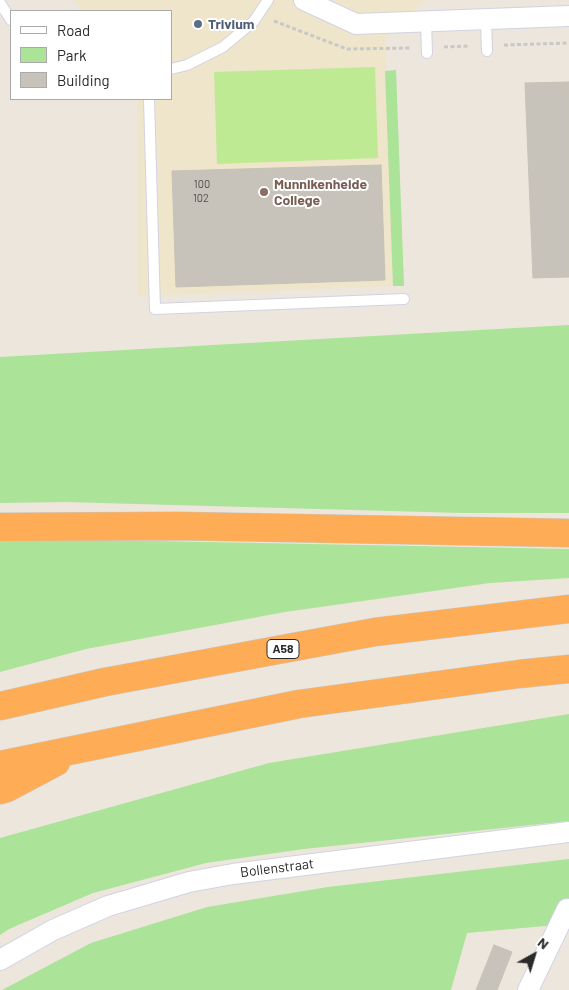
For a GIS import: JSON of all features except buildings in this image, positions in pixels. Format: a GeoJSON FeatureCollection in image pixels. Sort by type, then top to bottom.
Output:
{"type":"FeatureCollection","features":[{"type":"Feature","properties":{"kind":"highway"},"geometry":{"type":"LineString","coordinates":[[0,526],[177,526],[569,532]]}},
{"type":"Feature","properties":{"kind":"highway","name":"A58"},"geometry":{"type":"LineString","coordinates":[[0,706],[105,682],[375,632],[569,609]]}},
{"type":"Feature","properties":{"kind":"highway"},"geometry":{"type":"LineString","coordinates":[[0,765],[299,704],[569,669]]}},
{"type":"Feature","properties":{"kind":"highway"},"geometry":{"type":"LineString","coordinates":[[0,790],[8,788],[84,747]]}},
{"type":"Feature","properties":{"kind":"street"},"geometry":{"type":"LineString","coordinates":[[304,0],[356,24],[569,16]]}},
{"type":"Feature","properties":{"kind":"street","name":"Bollenstraat"},"geometry":{"type":"LineString","coordinates":[[0,960],[53,930],[108,906],[189,882],[233,874],[569,832]]}},
{"type":"Feature","properties":{"kind":"street"},"geometry":{"type":"LineString","coordinates":[[528,990],[567,910]]}},
{"type":"Feature","properties":{"kind":"lane"},"geometry":{"type":"LineString","coordinates":[[172,69],[187,65],[223,47],[254,20],[268,0]]}},
{"type":"Feature","properties":{"kind":"lane"},"geometry":{"type":"LineString","coordinates":[[0,3],[10,18]]}},
{"type":"Feature","properties":{"kind":"lane"},"geometry":{"type":"LineString","coordinates":[[486,20],[487,50]]}},
{"type":"Feature","properties":{"kind":"lane"},"geometry":{"type":"LineString","coordinates":[[426,22],[427,53]]}},
{"type":"Feature","properties":{"kind":"lane"},"geometry":{"type":"LineString","coordinates":[[149,100],[155,309],[404,298]]}},
{"type":"Feature","properties":{"kind":"shaded area","name":"Munnikenheide College"},"geometry":{"type":"Polygon","coordinates":[[[74,0],[425,0],[385,38],[393,286],[138,296],[137,100],[172,100],[172,10],[82,10],[74,0]]]}},
{"type":"Feature","properties":{"kind":"green space"},"geometry":{"type":"Polygon","coordinates":[[[375,67],[378,158],[217,164],[214,72],[375,67]]]}},
{"type":"Feature","properties":{"kind":"green space"},"geometry":{"type":"Polygon","coordinates":[[[396,70],[404,286],[393,286],[385,71],[396,70]]]}},
{"type":"Feature","properties":{"kind":"green space"},"geometry":{"type":"Polygon","coordinates":[[[569,325],[569,513],[463,513],[65,502],[0,503],[0,357],[569,325]]]}},
{"type":"Feature","properties":{"kind":"green space"},"geometry":{"type":"Polygon","coordinates":[[[0,538],[569,549],[569,578],[490,583],[285,612],[86,649],[0,672],[0,538]]]}},
{"type":"Feature","properties":{"kind":"green space"},"geometry":{"type":"Polygon","coordinates":[[[569,714],[569,821],[304,849],[206,863],[93,893],[9,929],[0,935],[0,838],[269,763],[569,714]]]}},
{"type":"Feature","properties":{"kind":"green space"},"geometry":{"type":"Polygon","coordinates":[[[569,859],[569,920],[545,926],[467,933],[451,990],[2,990],[91,943],[207,907],[328,887],[569,859]]]}},
{"type":"Feature","properties":{"kind":"place","name":"Trivium"},"geometry":{"type":"Point","coordinates":[198,24]}},
{"type":"Feature","properties":{"kind":"place","name":"Munnikenheide College"},"geometry":{"type":"Point","coordinates":[264,192]}}]}
